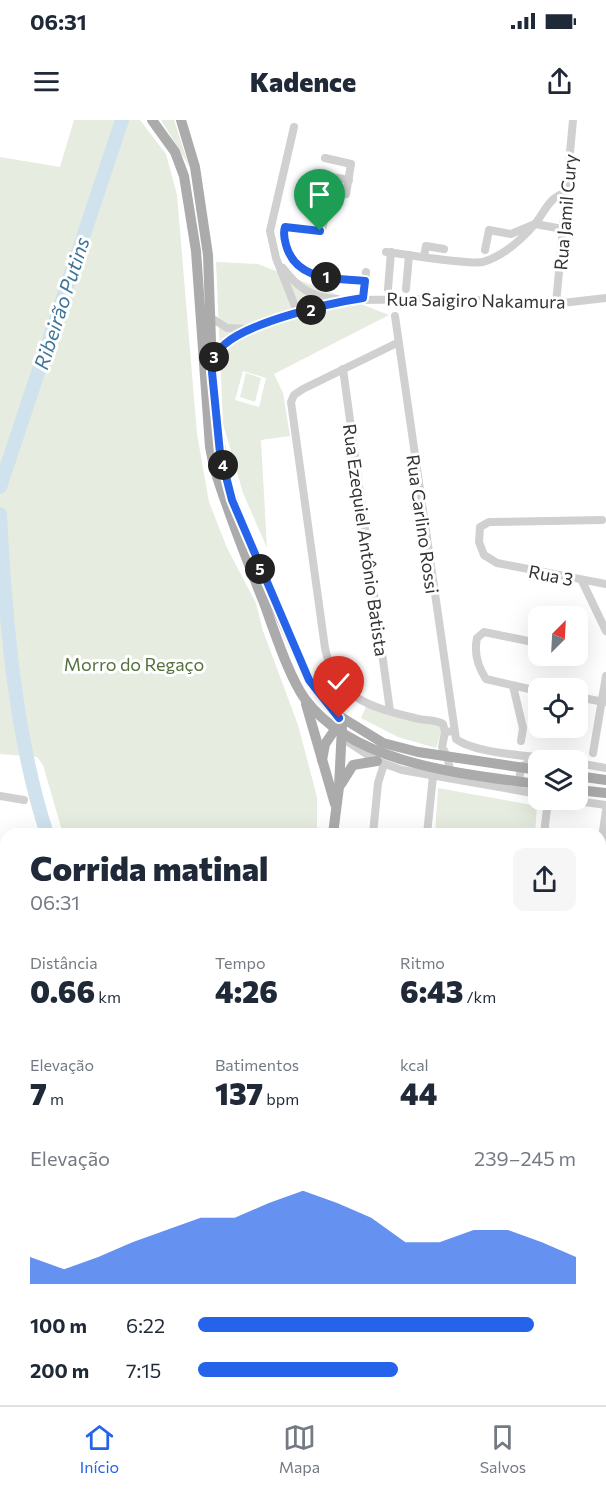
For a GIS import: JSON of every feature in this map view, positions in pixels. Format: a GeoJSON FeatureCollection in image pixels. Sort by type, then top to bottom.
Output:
{"type":"FeatureCollection","features":[{"type":"Feature","properties":{"kind":"main road"},"geometry":{"type":"LineString","coordinates":[[152,120],[175,152],[184,176],[196,251],[210,447],[214,467],[268,615],[312,717],[336,807]]}},
{"type":"Feature","properties":{"kind":"main road"},"geometry":{"type":"LineString","coordinates":[[181,120],[197,178],[208,255],[217,435],[232,500],[309,680],[336,714],[341,730],[339,787],[334,828]]}},
{"type":"Feature","properties":{"kind":"main road"},"geometry":{"type":"LineString","coordinates":[[304,699],[341,730],[389,755],[452,775],[518,786],[528,785]]}},
{"type":"Feature","properties":{"kind":"main road"},"geometry":{"type":"LineString","coordinates":[[322,761],[325,744],[341,730]]}},
{"type":"Feature","properties":{"kind":"main road"},"geometry":{"type":"LineString","coordinates":[[341,730],[392,746],[528,768]]}},
{"type":"Feature","properties":{"kind":"main road"},"geometry":{"type":"LineString","coordinates":[[339,787],[346,772],[353,765],[360,762],[381,763]]}},
{"type":"Feature","properties":{"kind":"main road"},"geometry":{"type":"LineString","coordinates":[[588,777],[606,780]]}},
{"type":"Feature","properties":{"kind":"main road"},"geometry":{"type":"LineString","coordinates":[[588,791],[606,793]]}},
{"type":"Feature","properties":{"kind":"street","name":"Rua Jamil Cury"},"geometry":{"type":"LineString","coordinates":[[556,304],[573,120]]}},
{"type":"Feature","properties":{"kind":"street"},"geometry":{"type":"LineString","coordinates":[[294,127],[270,231],[276,258],[298,314]]}},
{"type":"Feature","properties":{"kind":"street"},"geometry":{"type":"LineString","coordinates":[[276,258],[292,280],[311,294],[326,299],[359,299],[365,276],[311,275],[296,264],[288,253],[283,235],[283,228],[287,226],[322,231],[329,195],[346,194],[350,162],[325,158]]}},
{"type":"Feature","properties":{"kind":"street"},"geometry":{"type":"LineString","coordinates":[[332,177],[349,180]]}},
{"type":"Feature","properties":{"kind":"street"},"geometry":{"type":"LineString","coordinates":[[388,289],[388,252],[481,262],[502,253],[535,224],[554,197],[567,192]]}},
{"type":"Feature","properties":{"kind":"street"},"geometry":{"type":"LineString","coordinates":[[485,250],[489,230],[511,234],[535,224],[563,230]]}},
{"type":"Feature","properties":{"kind":"street"},"geometry":{"type":"LineString","coordinates":[[424,256],[426,246],[444,249]]}},
{"type":"Feature","properties":{"kind":"street"},"geometry":{"type":"LineString","coordinates":[[406,289],[409,255]]}},
{"type":"Feature","properties":{"kind":"street","name":"Rua Saigiro Nakamura"},"geometry":{"type":"LineString","coordinates":[[212,362],[225,344],[252,328],[359,299],[460,299],[556,304],[606,297]]}},
{"type":"Feature","properties":{"kind":"street","name":"Rua Carlino Rossi"},"geometry":{"type":"LineString","coordinates":[[395,316],[450,731],[442,747],[452,775]]}},
{"type":"Feature","properties":{"kind":"street","name":"Rua Saigiro Nakamura"},"geometry":{"type":"LineString","coordinates":[[210,317],[231,329],[252,328]]}},
{"type":"Feature","properties":{"kind":"street"},"geometry":{"type":"LineString","coordinates":[[398,343],[297,393],[291,402],[329,667],[349,693],[367,704],[439,722],[463,744],[528,755]]}},
{"type":"Feature","properties":{"kind":"street","name":"Rua Ezequiel Antônio Batista"},"geometry":{"type":"LineString","coordinates":[[343,369],[390,711]]}},
{"type":"Feature","properties":{"kind":"street","name":"Rua 3"},"geometry":{"type":"LineString","coordinates":[[602,520],[486,523],[479,531],[479,542],[486,558],[497,563],[606,584]]}},
{"type":"Feature","properties":{"kind":"street"},"geometry":{"type":"LineString","coordinates":[[582,581],[602,618],[606,631]]}},
{"type":"Feature","properties":{"kind":"street"},"geometry":{"type":"LineString","coordinates":[[528,641],[484,632],[477,638],[476,648],[479,665],[486,679],[528,689]]}},
{"type":"Feature","properties":{"kind":"street"},"geometry":{"type":"LineString","coordinates":[[592,760],[606,676]]}},
{"type":"Feature","properties":{"kind":"street"},"geometry":{"type":"LineString","coordinates":[[513,686],[524,728],[521,741]]}},
{"type":"Feature","properties":{"kind":"street"},"geometry":{"type":"LineString","coordinates":[[588,699],[603,702]]}},
{"type":"Feature","properties":{"kind":"street"},"geometry":{"type":"LineString","coordinates":[[341,730],[381,763],[433,776],[452,775]]}},
{"type":"Feature","properties":{"kind":"street"},"geometry":{"type":"LineString","coordinates":[[588,761],[592,760],[606,768]]}},
{"type":"Feature","properties":{"kind":"street"},"geometry":{"type":"LineString","coordinates":[[374,828],[381,763]]}},
{"type":"Feature","properties":{"kind":"street"},"geometry":{"type":"LineString","coordinates":[[528,763],[521,767],[518,786],[528,790]]}},
{"type":"Feature","properties":{"kind":"street"},"geometry":{"type":"LineString","coordinates":[[428,828],[433,776]]}},
{"type":"Feature","properties":{"kind":"street"},"geometry":{"type":"LineString","coordinates":[[0,796],[24,800]]}},
{"type":"Feature","properties":{"kind":"street"},"geometry":{"type":"LineString","coordinates":[[588,804],[606,807],[603,828]]}},
{"type":"Feature","properties":{"kind":"street"},"geometry":{"type":"LineString","coordinates":[[545,828],[547,810]]}},
{"type":"Feature","properties":{"kind":"green space","name":"Morro do Regaço"},"geometry":{"type":"Polygon","coordinates":[[[74,120],[140,120],[166,154],[177,195],[197,434],[209,502],[227,548],[256,603],[263,631],[298,725],[317,797],[317,828],[61,828],[43,765],[37,757],[0,754],[0,157],[60,167],[74,120]]]}},
{"type":"Feature","properties":{"kind":"green space"},"geometry":{"type":"Polygon","coordinates":[[[161,120],[174,120],[189,166],[161,120]]]}},
{"type":"Feature","properties":{"kind":"green space"},"geometry":{"type":"Polygon","coordinates":[[[216,262],[258,264],[389,315],[274,374],[283,393],[290,436],[261,440],[267,548],[243,493],[223,424],[216,262]],[[243,371],[235,400],[259,407],[266,378],[243,371]]]}},
{"type":"Feature","properties":{"kind":"green space"},"geometry":{"type":"Polygon","coordinates":[[[246,373],[261,378],[255,402],[240,397],[246,373]]]}},
{"type":"Feature","properties":{"kind":"green space"},"geometry":{"type":"Polygon","coordinates":[[[367,704],[439,722],[441,733],[436,748],[398,737],[361,718],[367,704]]]}},
{"type":"Feature","properties":{"kind":"green space"},"geometry":{"type":"Polygon","coordinates":[[[438,788],[528,804],[528,810],[537,810],[535,828],[435,828],[438,788]]]}},
{"type":"Feature","properties":{"kind":"waterway","name":"Ribeirão Putins"},"geometry":{"type":"LineString","coordinates":[[0,487],[122,120]]}},
{"type":"Feature","properties":{"kind":"waterway","name":"Ribeirão Putins"},"geometry":{"type":"LineString","coordinates":[[0,514],[13,676],[27,757],[45,828]]}},
{"type":"Feature","properties":{"kind":"route"},"geometry":{"type":"LineString","coordinates":[[320,231],[287,226],[283,228],[288,253],[296,264],[311,275],[365,281],[363,298],[332,303],[252,328],[225,344],[212,362],[212,372],[220,453],[232,500],[273,601],[309,680],[339,718]]}}]}
